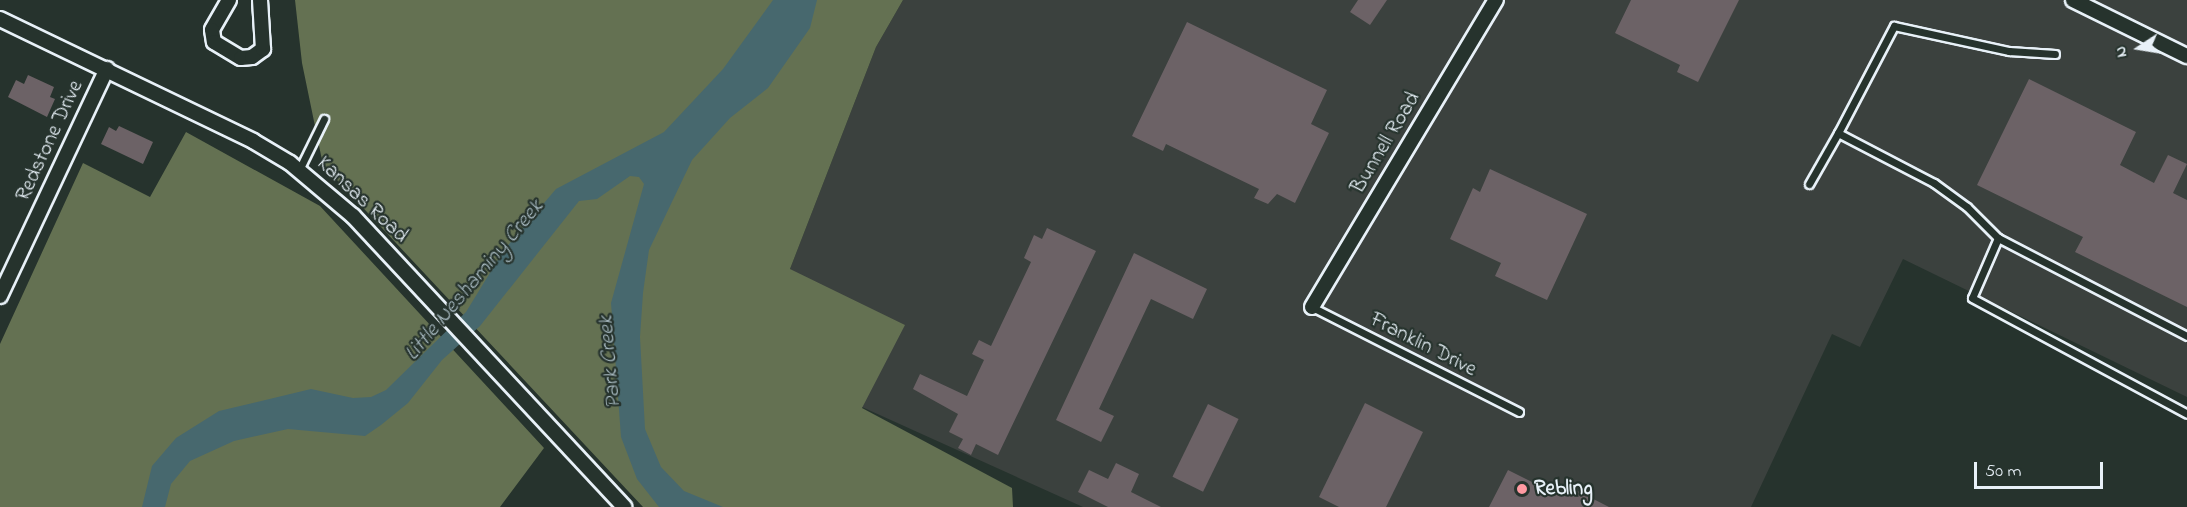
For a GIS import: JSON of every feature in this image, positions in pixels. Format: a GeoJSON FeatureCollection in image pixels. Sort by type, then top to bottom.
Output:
{"type":"FeatureCollection","features":[{"type":"Feature","properties":{"kind":"street"},"geometry":{"type":"LineString","coordinates":[[229,0],[213,30],[214,42],[241,58],[252,57],[263,49],[260,0]]}},
{"type":"Feature","properties":{"kind":"street","name":"Bunnell Road"},"geometry":{"type":"LineString","coordinates":[[1312,307],[1496,0]]}},
{"type":"Feature","properties":{"kind":"street"},"geometry":{"type":"LineString","coordinates":[[2073,0],[2187,56]]}},
{"type":"Feature","properties":{"kind":"street","name":"Kansas Road"},"geometry":{"type":"LineString","coordinates":[[0,19],[253,141],[299,170],[353,216],[624,507]]}},
{"type":"Feature","properties":{"kind":"street","name":"Redstone Drive"},"geometry":{"type":"LineString","coordinates":[[0,296],[107,69]]}},
{"type":"Feature","properties":{"kind":"lane"},"geometry":{"type":"LineString","coordinates":[[1809,184],[1893,26],[2009,51],[2055,54]]}},
{"type":"Feature","properties":{"kind":"lane"},"geometry":{"type":"LineString","coordinates":[[299,170],[324,119]]}},
{"type":"Feature","properties":{"kind":"lane"},"geometry":{"type":"LineString","coordinates":[[1838,133],[1934,183],[1967,207],[1998,238],[2187,336]]}},
{"type":"Feature","properties":{"kind":"lane"},"geometry":{"type":"LineString","coordinates":[[1998,238],[1972,298],[2187,414]]}},
{"type":"Feature","properties":{"kind":"lane","name":"Franklin Drive"},"geometry":{"type":"LineString","coordinates":[[1312,307],[1519,412]]}},
{"type":"Feature","properties":{"kind":"shaded area"},"geometry":{"type":"Polygon","coordinates":[[[903,0],[2187,0],[2187,397],[1903,259],[1860,347],[1832,334],[1751,507],[1083,507],[862,407],[790,269],[876,47],[903,0]]]}},
{"type":"Feature","properties":{"kind":"green space"},"geometry":{"type":"Polygon","coordinates":[[[295,0],[903,0],[876,47],[790,269],[905,325],[862,408],[1012,488],[1013,507],[643,507],[323,165],[302,63],[295,0]]]}},
{"type":"Feature","properties":{"kind":"green space"},"geometry":{"type":"Polygon","coordinates":[[[186,132],[320,206],[544,448],[500,507],[0,507],[0,344],[83,163],[150,197],[186,132]]]}},
{"type":"Feature","properties":{"kind":"water"},"geometry":{"type":"Polygon","coordinates":[[[773,0],[817,0],[810,28],[768,88],[730,118],[692,160],[649,250],[643,293],[640,337],[645,429],[661,467],[684,491],[723,507],[659,507],[637,479],[621,437],[611,303],[644,184],[639,177],[630,176],[597,199],[579,201],[480,326],[442,360],[408,403],[365,436],[288,429],[234,441],[190,461],[171,484],[165,507],[142,507],[152,466],[176,438],[219,411],[311,389],[353,398],[371,397],[386,390],[466,312],[504,250],[556,189],[664,132],[723,69],[773,0]]]}},
{"type":"Feature","properties":{"kind":"building"},"geometry":{"type":"Polygon","coordinates":[[[1358,0],[1387,0],[1370,25],[1350,12],[1358,0]]]}},
{"type":"Feature","properties":{"kind":"building"},"geometry":{"type":"Polygon","coordinates":[[[1631,0],[1739,0],[1698,82],[1677,72],[1680,65],[1615,33],[1631,0]]]}},
{"type":"Feature","properties":{"kind":"building"},"geometry":{"type":"Polygon","coordinates":[[[1187,22],[1327,90],[1311,124],[1329,133],[1295,203],[1277,194],[1268,204],[1254,198],[1259,189],[1166,144],[1163,151],[1132,136],[1187,22]]]}},
{"type":"Feature","properties":{"kind":"building"},"geometry":{"type":"Polygon","coordinates":[[[28,75],[54,87],[50,97],[55,99],[47,117],[8,97],[16,80],[24,84],[28,75]]]}},
{"type":"Feature","properties":{"kind":"building"},"geometry":{"type":"Polygon","coordinates":[[[2029,79],[2136,132],[2120,165],[2154,183],[2168,155],[2187,164],[2173,193],[2187,200],[2187,307],[2075,252],[2083,237],[1977,185],[2029,79]]]}},
{"type":"Feature","properties":{"kind":"building"},"geometry":{"type":"Polygon","coordinates":[[[119,126],[153,142],[143,164],[101,144],[109,127],[116,131],[119,126]]]}},
{"type":"Feature","properties":{"kind":"building"},"geometry":{"type":"Polygon","coordinates":[[[1490,169],[1587,214],[1547,300],[1495,276],[1501,263],[1450,239],[1473,188],[1480,192],[1490,169]]]}},
{"type":"Feature","properties":{"kind":"building"},"geometry":{"type":"Polygon","coordinates":[[[1047,228],[1096,251],[998,455],[976,444],[971,455],[958,448],[963,439],[949,432],[958,414],[913,389],[920,374],[967,396],[984,360],[972,354],[979,340],[991,346],[1031,262],[1024,258],[1034,235],[1042,239],[1047,228]]]}},
{"type":"Feature","properties":{"kind":"building"},"geometry":{"type":"Polygon","coordinates":[[[1134,253],[1207,289],[1193,319],[1151,299],[1099,409],[1114,416],[1101,442],[1056,420],[1134,253]]]}},
{"type":"Feature","properties":{"kind":"building"},"geometry":{"type":"Polygon","coordinates":[[[1365,403],[1423,432],[1386,507],[1339,507],[1319,497],[1365,403]]]}},
{"type":"Feature","properties":{"kind":"building"},"geometry":{"type":"Polygon","coordinates":[[[1208,404],[1239,419],[1203,492],[1172,477],[1208,404]]]}},
{"type":"Feature","properties":{"kind":"building"},"geometry":{"type":"Polygon","coordinates":[[[1116,463],[1139,474],[1131,492],[1161,507],[1108,507],[1078,492],[1089,470],[1108,479],[1116,463]]]}},
{"type":"Feature","properties":{"kind":"building","name":"Rebling"},"geometry":{"type":"Polygon","coordinates":[[[1508,470],[1552,492],[1566,485],[1609,507],[1489,507],[1508,470]]]}},
{"type":"Feature","properties":{"kind":"place","name":"Rebling"},"geometry":{"type":"Point","coordinates":[1522,489]}},
{"type":"Feature","properties":{"kind":"water label","name":"Little Neshaminy Creek"},"geometry":{"type":"Point","coordinates":[475,281]}},
{"type":"Feature","properties":{"kind":"water label","name":"Park Creek"},"geometry":{"type":"Point","coordinates":[611,362]}}]}
